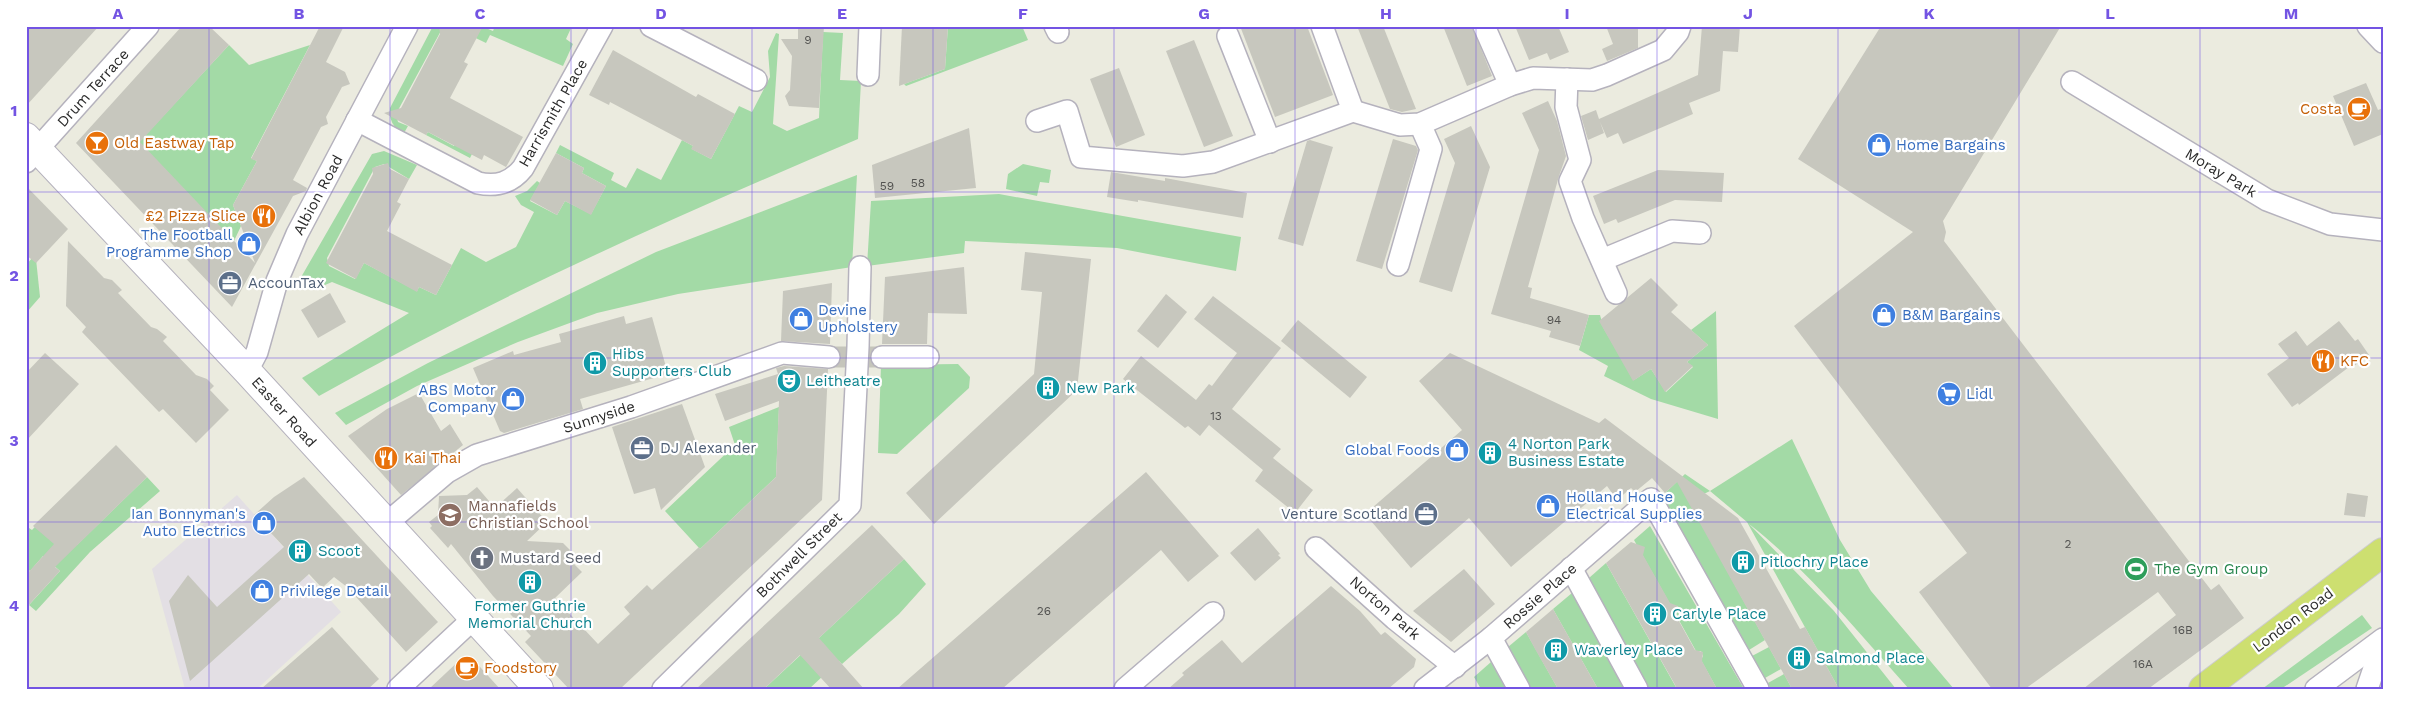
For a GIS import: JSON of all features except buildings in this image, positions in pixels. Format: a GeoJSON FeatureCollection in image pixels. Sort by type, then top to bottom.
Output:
{"type":"FeatureCollection","features":[{"type":"Feature","properties":{"kind":"main road","name":"London Road"},"geometry":{"type":"LineString","coordinates":[[2202,689],[2383,552]]}},
{"type":"Feature","properties":{"kind":"street","name":"Drum Terrace"},"geometry":{"type":"LineString","coordinates":[[30,150],[148,26]]}},
{"type":"Feature","properties":{"kind":"street","name":"Albion Road"},"geometry":{"type":"LineString","coordinates":[[247,371],[260,345],[285,259],[356,120],[407,26]]}},
{"type":"Feature","properties":{"kind":"street","name":"Harrismith Place"},"geometry":{"type":"LineString","coordinates":[[356,120],[478,183],[494,185],[505,183],[518,175],[523,168],[602,26]]}},
{"type":"Feature","properties":{"kind":"street"},"geometry":{"type":"LineString","coordinates":[[651,26],[756,80]]}},
{"type":"Feature","properties":{"kind":"street"},"geometry":{"type":"LineString","coordinates":[[868,75],[870,26]]}},
{"type":"Feature","properties":{"kind":"street"},"geometry":{"type":"LineString","coordinates":[[1322,26],[1353,111]]}},
{"type":"Feature","properties":{"kind":"street"},"geometry":{"type":"LineString","coordinates":[[1484,26],[1510,85]]}},
{"type":"Feature","properties":{"kind":"street"},"geometry":{"type":"LineString","coordinates":[[1037,121],[1067,111],[1082,157],[1174,165],[1213,162],[1353,111],[1400,125],[1420,124],[1510,85],[1533,78],[1592,80],[1649,58],[1663,50],[1675,36],[1680,26]]}},
{"type":"Feature","properties":{"kind":"street"},"geometry":{"type":"LineString","coordinates":[[2368,26],[2383,42]]}},
{"type":"Feature","properties":{"kind":"street"},"geometry":{"type":"LineString","coordinates":[[1228,36],[1270,142]]}},
{"type":"Feature","properties":{"kind":"street"},"geometry":{"type":"LineString","coordinates":[[1566,79],[1566,107],[1580,160],[1570,180],[1583,218],[1616,293]]}},
{"type":"Feature","properties":{"kind":"street","name":"Moray Park"},"geometry":{"type":"LineString","coordinates":[[2072,82],[2251,191],[2294,212],[2330,224],[2383,230]]}},
{"type":"Feature","properties":{"kind":"street"},"geometry":{"type":"LineString","coordinates":[[1398,265],[1431,149],[1420,124]]}},
{"type":"Feature","properties":{"kind":"street","name":"Easter Road"},"geometry":{"type":"LineString","coordinates":[[30,150],[247,371],[539,689]]}},
{"type":"Feature","properties":{"kind":"street"},"geometry":{"type":"LineString","coordinates":[[1602,260],[1672,231],[1700,233]]}},
{"type":"Feature","properties":{"kind":"street","name":"Bothwell Street"},"geometry":{"type":"LineString","coordinates":[[663,689],[850,504],[860,267]]}},
{"type":"Feature","properties":{"kind":"street","name":"Sunnyside"},"geometry":{"type":"LineString","coordinates":[[387,523],[447,472],[477,455],[630,407],[782,353],[829,357]]}},
{"type":"Feature","properties":{"kind":"street"},"geometry":{"type":"LineString","coordinates":[[882,357],[928,358]]}},
{"type":"Feature","properties":{"kind":"street","name":"Rossie Place"},"geometry":{"type":"LineString","coordinates":[[1425,689],[1455,668],[1491,638],[1651,499],[1758,689]]}},
{"type":"Feature","properties":{"kind":"street","name":"Norton Park"},"geometry":{"type":"LineString","coordinates":[[1316,548],[1455,668]]}},
{"type":"Feature","properties":{"kind":"street"},"geometry":{"type":"LineString","coordinates":[[1571,568],[1637,689]]}},
{"type":"Feature","properties":{"kind":"street"},"geometry":{"type":"LineString","coordinates":[[1125,689],[1213,613]]}},
{"type":"Feature","properties":{"kind":"street"},"geometry":{"type":"LineString","coordinates":[[398,689],[474,618]]}},
{"type":"Feature","properties":{"kind":"street"},"geometry":{"type":"LineString","coordinates":[[1491,638],[1519,689]]}},
{"type":"Feature","properties":{"kind":"street"},"geometry":{"type":"LineString","coordinates":[[2316,689],[2383,640]]}},
{"type":"Feature","properties":{"kind":"street"},"geometry":{"type":"LineString","coordinates":[[2367,689],[2383,640]]}},
{"type":"Feature","properties":{"kind":"shaded area"},"geometry":{"type":"Polygon","coordinates":[[[237,495],[341,612],[257,689],[185,689],[152,569],[237,495]]]}},
{"type":"Feature","properties":{"kind":"green space"},"geometry":{"type":"Polygon","coordinates":[[[433,26],[443,27],[396,114],[398,122],[408,126],[404,133],[392,123],[390,108],[433,26]]]}},
{"type":"Feature","properties":{"kind":"green space"},"geometry":{"type":"Polygon","coordinates":[[[481,26],[493,31],[495,26],[572,26],[566,39],[573,44],[563,66],[490,35],[486,43],[457,29],[481,26]]]}},
{"type":"Feature","properties":{"kind":"green space"},"geometry":{"type":"Polygon","coordinates":[[[948,26],[1022,26],[1028,40],[906,86],[904,84],[945,69],[948,26]]]}},
{"type":"Feature","properties":{"kind":"green space"},"geometry":{"type":"Polygon","coordinates":[[[823,32],[843,33],[840,80],[861,81],[858,139],[720,198],[584,260],[450,325],[319,396],[302,378],[409,313],[332,282],[318,288],[300,279],[372,154],[384,151],[417,165],[409,179],[384,164],[375,167],[327,258],[329,266],[355,279],[364,263],[417,291],[419,287],[436,295],[461,248],[486,262],[516,247],[534,212],[521,205],[515,196],[527,191],[537,181],[540,183],[530,201],[557,215],[565,201],[591,214],[606,186],[582,173],[584,168],[556,153],[560,145],[614,173],[611,180],[626,188],[637,168],[661,180],[682,140],[693,146],[692,149],[711,159],[739,106],[752,112],[770,77],[768,51],[776,33],[779,34],[773,124],[787,131],[819,118],[823,32]]]}},
{"type":"Feature","properties":{"kind":"green space"},"geometry":{"type":"Polygon","coordinates":[[[229,45],[249,65],[310,45],[251,158],[257,161],[233,205],[241,226],[234,241],[138,143],[229,45]]]}},
{"type":"Feature","properties":{"kind":"green space"},"geometry":{"type":"Polygon","coordinates":[[[428,132],[454,146],[457,141],[474,150],[470,158],[426,135],[428,132]]]}},
{"type":"Feature","properties":{"kind":"green space"},"geometry":{"type":"Polygon","coordinates":[[[1023,164],[1051,170],[1049,183],[1040,182],[1037,196],[1006,189],[1008,174],[1023,164]]]}},
{"type":"Feature","properties":{"kind":"green space"},"geometry":{"type":"Polygon","coordinates":[[[857,175],[852,267],[678,294],[597,313],[518,342],[417,386],[346,425],[335,413],[428,363],[656,252],[857,175]]]}},
{"type":"Feature","properties":{"kind":"green space"},"geometry":{"type":"Polygon","coordinates":[[[999,194],[1241,237],[1236,271],[1117,248],[965,241],[964,253],[867,266],[871,201],[999,194]]]}},
{"type":"Feature","properties":{"kind":"green space"},"geometry":{"type":"Polygon","coordinates":[[[33,257],[36,259],[40,297],[26,313],[26,265],[33,257]]]}},
{"type":"Feature","properties":{"kind":"green space"},"geometry":{"type":"Polygon","coordinates":[[[1716,311],[1718,419],[1651,399],[1604,376],[1608,366],[1579,350],[1589,315],[1600,315],[1604,329],[1634,380],[1651,369],[1666,392],[1693,367],[1687,362],[1708,345],[1691,330],[1716,311]]]}},
{"type":"Feature","properties":{"kind":"green space"},"geometry":{"type":"Polygon","coordinates":[[[958,364],[970,377],[969,388],[897,454],[878,453],[881,365],[958,364]]]}},
{"type":"Feature","properties":{"kind":"green space"},"geometry":{"type":"Polygon","coordinates":[[[779,407],[776,477],[700,549],[665,511],[735,445],[729,427],[779,407]]]}},
{"type":"Feature","properties":{"kind":"green space"},"geometry":{"type":"Polygon","coordinates":[[[1792,439],[1840,540],[1871,591],[1954,689],[1909,689],[1813,582],[1749,524],[1834,611],[1896,689],[1839,689],[1747,522],[1710,491],[1792,439]]]}},
{"type":"Feature","properties":{"kind":"green space"},"geometry":{"type":"Polygon","coordinates":[[[1685,474],[1710,491],[1689,501],[1765,640],[1749,650],[1662,496],[1685,474]]]}},
{"type":"Feature","properties":{"kind":"green space"},"geometry":{"type":"Polygon","coordinates":[[[147,477],[160,491],[90,552],[36,611],[29,605],[60,571],[43,556],[30,571],[26,568],[26,526],[32,530],[47,514],[77,545],[147,477]]]}},
{"type":"Feature","properties":{"kind":"green space"},"geometry":{"type":"Polygon","coordinates":[[[1650,526],[1744,689],[1717,689],[1701,660],[1703,656],[1701,651],[1696,651],[1675,613],[1677,609],[1670,604],[1634,540],[1650,526]]]}},
{"type":"Feature","properties":{"kind":"green space"},"geometry":{"type":"Polygon","coordinates":[[[904,559],[926,584],[899,614],[842,664],[839,661],[809,689],[764,689],[904,559]]]}},
{"type":"Feature","properties":{"kind":"green space"},"geometry":{"type":"Polygon","coordinates":[[[1606,563],[1677,689],[1649,689],[1589,578],[1606,563]]]}},
{"type":"Feature","properties":{"kind":"green space"},"geometry":{"type":"Polygon","coordinates":[[[1572,593],[1624,689],[1598,689],[1553,609],[1572,593]]]}},
{"type":"Feature","properties":{"kind":"green space"},"geometry":{"type":"Polygon","coordinates":[[[2362,615],[2372,628],[2281,689],[2262,689],[2362,615]]]}},
{"type":"Feature","properties":{"kind":"green space"},"geometry":{"type":"Polygon","coordinates":[[[1526,632],[1558,689],[1531,689],[1508,647],[1526,632]]]}},
{"type":"Feature","properties":{"kind":"green space"},"geometry":{"type":"Polygon","coordinates":[[[1769,647],[1781,669],[1765,678],[1752,656],[1769,647]]]}},
{"type":"Feature","properties":{"kind":"green space"},"geometry":{"type":"Polygon","coordinates":[[[1491,662],[1506,689],[1481,689],[1474,677],[1491,662]]]}},
{"type":"Feature","properties":{"kind":"green space"},"geometry":{"type":"Polygon","coordinates":[[[1784,674],[1792,689],[1771,689],[1768,683],[1784,674]]]}},
{"type":"Feature","properties":{"kind":"tunnel"},"geometry":{"type":"LineString","coordinates":[[829,357],[882,357]]}},
{"type":"Feature","properties":{"kind":"place","name":"Costa"},"geometry":{"type":"Point","coordinates":[2359,109]}},
{"type":"Feature","properties":{"kind":"place","name":"Old Eastway Tap"},"geometry":{"type":"Point","coordinates":[97,143]}},
{"type":"Feature","properties":{"kind":"place","name":"Home Bargains"},"geometry":{"type":"Point","coordinates":[1879,145]}},
{"type":"Feature","properties":{"kind":"place","name":"£2 Pizza Slice"},"geometry":{"type":"Point","coordinates":[264,216]}},
{"type":"Feature","properties":{"kind":"place","name":"The Football Programme Shop"},"geometry":{"type":"Point","coordinates":[249,244]}},
{"type":"Feature","properties":{"kind":"place","name":"AccounTax"},"geometry":{"type":"Point","coordinates":[230,283]}},
{"type":"Feature","properties":{"kind":"place","name":"B&M Bargains"},"geometry":{"type":"Point","coordinates":[1884,315]}},
{"type":"Feature","properties":{"kind":"place","name":"Devine Upholstery"},"geometry":{"type":"Point","coordinates":[801,319]}},
{"type":"Feature","properties":{"kind":"place","name":"KFC"},"geometry":{"type":"Point","coordinates":[2323,361]}},
{"type":"Feature","properties":{"kind":"place","name":"Hibs Supporters Club"},"geometry":{"type":"Point","coordinates":[595,363]}},
{"type":"Feature","properties":{"kind":"place","name":"Leitheatre"},"geometry":{"type":"Point","coordinates":[789,381]}},
{"type":"Feature","properties":{"kind":"place","name":"New Park"},"geometry":{"type":"Point","coordinates":[1048,388]}},
{"type":"Feature","properties":{"kind":"place","name":"Lidl"},"geometry":{"type":"Point","coordinates":[1949,394]}},
{"type":"Feature","properties":{"kind":"place","name":"ABS Motor Company"},"geometry":{"type":"Point","coordinates":[513,399]}},
{"type":"Feature","properties":{"kind":"place","name":"DJ Alexander"},"geometry":{"type":"Point","coordinates":[642,448]}},
{"type":"Feature","properties":{"kind":"place","name":"Global Foods"},"geometry":{"type":"Point","coordinates":[1457,450]}},
{"type":"Feature","properties":{"kind":"place","name":"4 Norton Park Business Estate"},"geometry":{"type":"Point","coordinates":[1490,453]}},
{"type":"Feature","properties":{"kind":"place","name":"Kai Thai"},"geometry":{"type":"Point","coordinates":[386,458]}},
{"type":"Feature","properties":{"kind":"place","name":"Holland House Electrical Supplies"},"geometry":{"type":"Point","coordinates":[1548,506]}},
{"type":"Feature","properties":{"kind":"place","name":"Venture Scotland"},"geometry":{"type":"Point","coordinates":[1426,514]}},
{"type":"Feature","properties":{"kind":"place","name":"Mannafields Christian School"},"geometry":{"type":"Point","coordinates":[450,515]}},
{"type":"Feature","properties":{"kind":"place","name":"Ian Bonnyman's Auto Electrics"},"geometry":{"type":"Point","coordinates":[264,523]}},
{"type":"Feature","properties":{"kind":"place","name":"Scoot"},"geometry":{"type":"Point","coordinates":[300,551]}},
{"type":"Feature","properties":{"kind":"place","name":"Mustard Seed"},"geometry":{"type":"Point","coordinates":[482,558]}},
{"type":"Feature","properties":{"kind":"place","name":"Pitlochry Place"},"geometry":{"type":"Point","coordinates":[1743,562]}},
{"type":"Feature","properties":{"kind":"place","name":"The Gym Group"},"geometry":{"type":"Point","coordinates":[2136,569]}},
{"type":"Feature","properties":{"kind":"place","name":"Former Guthrie Memorial Church"},"geometry":{"type":"Point","coordinates":[530,582]}},
{"type":"Feature","properties":{"kind":"place","name":"Privilege Detail"},"geometry":{"type":"Point","coordinates":[262,591]}},
{"type":"Feature","properties":{"kind":"place","name":"Carlyle Place"},"geometry":{"type":"Point","coordinates":[1655,614]}},
{"type":"Feature","properties":{"kind":"place","name":"Waverley Place"},"geometry":{"type":"Point","coordinates":[1556,650]}},
{"type":"Feature","properties":{"kind":"place","name":"Salmond Place"},"geometry":{"type":"Point","coordinates":[1799,658]}},
{"type":"Feature","properties":{"kind":"place","name":"Foodstory"},"geometry":{"type":"Point","coordinates":[467,668]}}]}
